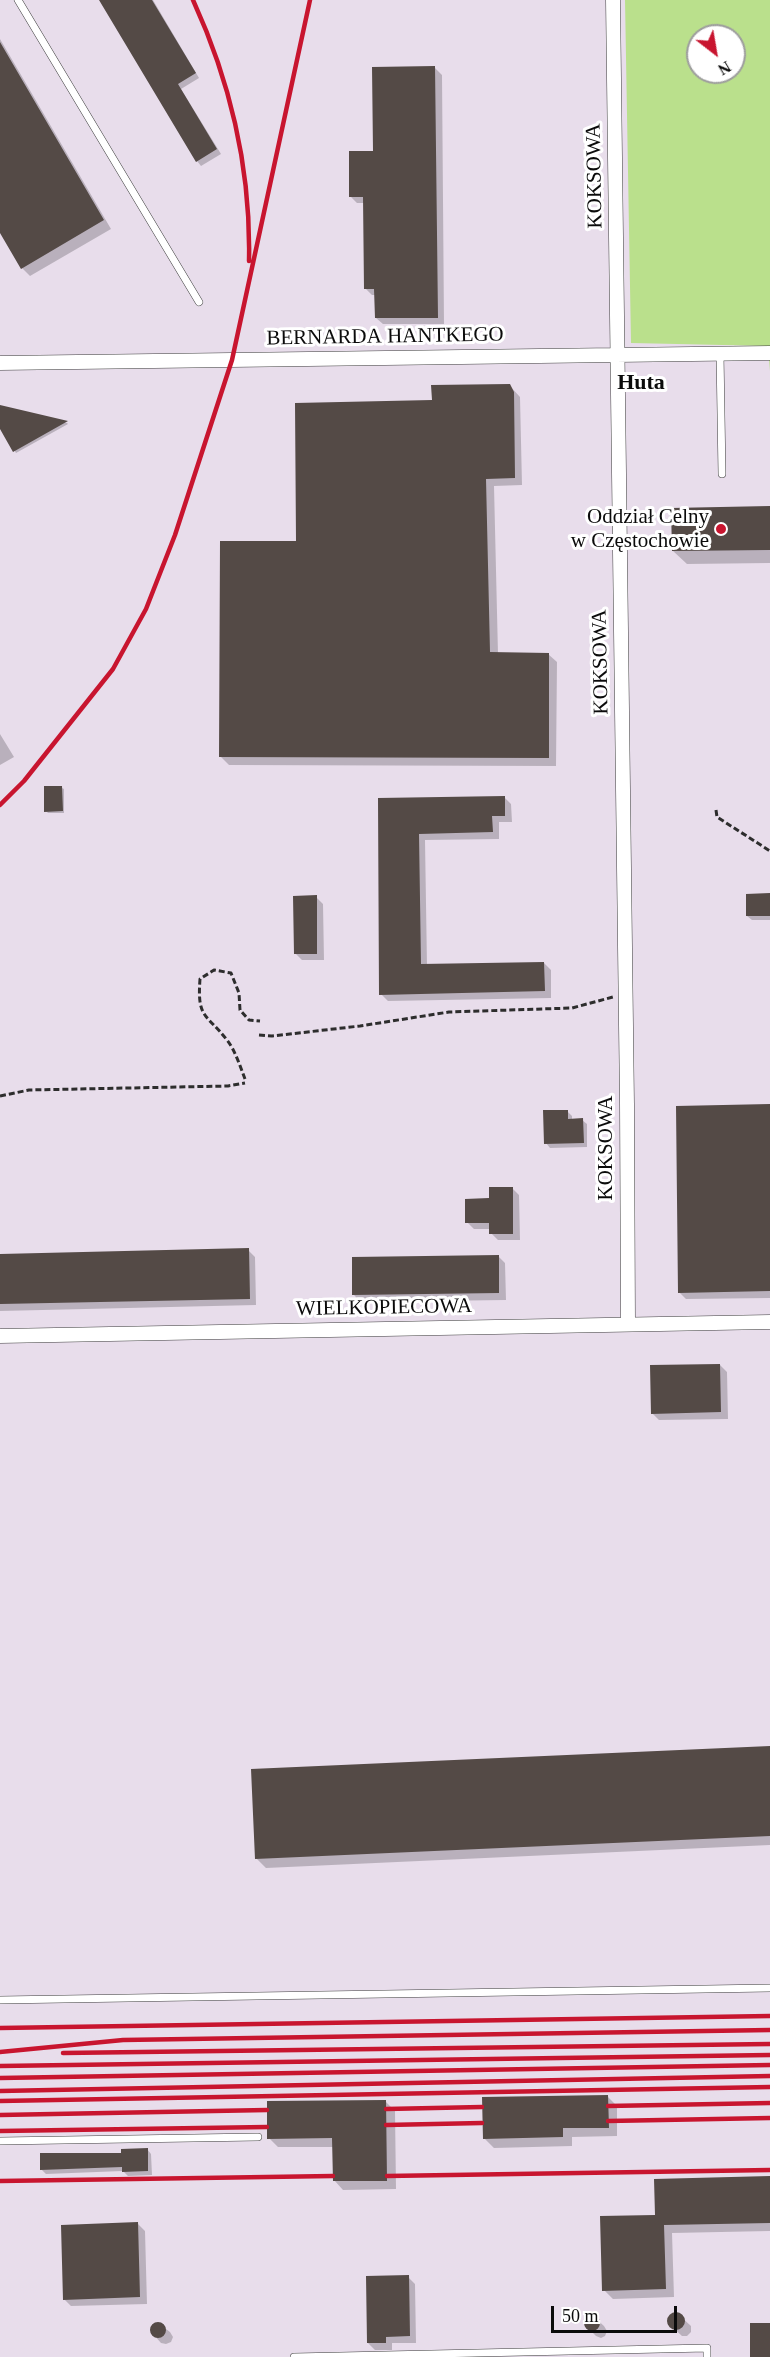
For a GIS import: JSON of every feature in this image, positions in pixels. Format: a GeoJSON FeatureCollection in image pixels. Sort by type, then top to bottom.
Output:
{"type":"FeatureCollection","features":[{"type":"Feature","properties":{"kind":"street","name":"KOKSOWA"},"geometry":{"type":"LineString","coordinates":[[613,0],[619,355],[628,1323]]}},
{"type":"Feature","properties":{"kind":"street","name":"BERNARDA HANTKEGO"},"geometry":{"type":"LineString","coordinates":[[0,363],[770,353]]}},
{"type":"Feature","properties":{"kind":"street","name":"WIELKOPIECOWA"},"geometry":{"type":"LineString","coordinates":[[0,1336],[770,1322]]}},
{"type":"Feature","properties":{"kind":"lane"},"geometry":{"type":"LineString","coordinates":[[18,0],[199,302]]}},
{"type":"Feature","properties":{"kind":"lane"},"geometry":{"type":"LineString","coordinates":[[720,354],[722,474]]}},
{"type":"Feature","properties":{"kind":"lane"},"geometry":{"type":"LineString","coordinates":[[0,2000],[770,1988]]}},
{"type":"Feature","properties":{"kind":"lane"},"geometry":{"type":"LineString","coordinates":[[0,2141],[258,2137]]}},
{"type":"Feature","properties":{"kind":"lane"},"geometry":{"type":"LineString","coordinates":[[294,2357],[707,2348],[707,2357]]}},
{"type":"Feature","properties":{"kind":"path"},"geometry":{"type":"LineString","coordinates":[[716,810],[717,817],[770,851]]}},
{"type":"Feature","properties":{"kind":"path"},"geometry":{"type":"LineString","coordinates":[[0,1096],[29,1090],[228,1086],[245,1081],[228,1041],[208,1021],[198,1001],[200,979],[214,970],[231,973],[239,993],[240,1010],[249,1020],[260,1021]]}},
{"type":"Feature","properties":{"kind":"path"},"geometry":{"type":"LineString","coordinates":[[259,1035],[272,1036],[360,1026],[449,1012],[572,1008],[626,994]]}},
{"type":"Feature","properties":{"kind":"shaded area"},"geometry":{"type":"Polygon","coordinates":[[[0,0],[770,0],[770,2357],[0,2357],[0,0]]]}},
{"type":"Feature","properties":{"kind":"green space"},"geometry":{"type":"Polygon","coordinates":[[[625,0],[770,0],[770,371],[768,346],[631,343],[625,0]]]}},
{"type":"Feature","properties":{"kind":"building"},"geometry":{"type":"Polygon","coordinates":[[[99,0],[152,0],[196,73],[178,84],[217,149],[196,162],[99,0]]]}},
{"type":"Feature","properties":{"kind":"building"},"geometry":{"type":"Polygon","coordinates":[[[0,42],[104,220],[21,269],[0,233],[0,42]]]}},
{"type":"Feature","properties":{"kind":"building"},"geometry":{"type":"Polygon","coordinates":[[[435,66],[438,318],[375,318],[374,289],[364,289],[363,197],[349,197],[349,151],[373,151],[372,67],[435,66]]]}},
{"type":"Feature","properties":{"kind":"building"},"geometry":{"type":"Polygon","coordinates":[[[510,384],[514,392],[515,478],[486,479],[490,652],[549,653],[549,758],[219,757],[220,541],[296,541],[295,403],[432,400],[431,385],[510,384]]]}},
{"type":"Feature","properties":{"kind":"building"},"geometry":{"type":"Polygon","coordinates":[[[0,405],[68,421],[13,452],[0,429],[0,405]]]}},
{"type":"Feature","properties":{"kind":"building","name":"Oddział Celny w Częstochowie"},"geometry":{"type":"Polygon","coordinates":[[[770,506],[770,550],[672,551],[671,508],[770,506]]]}},
{"type":"Feature","properties":{"kind":"building"},"geometry":{"type":"Polygon","coordinates":[[[44,786],[62,786],[63,811],[44,812],[44,786]]]}},
{"type":"Feature","properties":{"kind":"building"},"geometry":{"type":"Polygon","coordinates":[[[505,796],[505,816],[492,816],[493,832],[419,834],[421,964],[544,962],[545,991],[379,995],[378,798],[505,796]]]}},
{"type":"Feature","properties":{"kind":"building"},"geometry":{"type":"Polygon","coordinates":[[[770,893],[770,916],[746,916],[746,894],[770,893]]]}},
{"type":"Feature","properties":{"kind":"building"},"geometry":{"type":"Polygon","coordinates":[[[317,895],[317,954],[294,954],[293,896],[317,895]]]}},
{"type":"Feature","properties":{"kind":"building"},"geometry":{"type":"Polygon","coordinates":[[[770,1104],[770,1291],[678,1293],[676,1106],[770,1104]]]}},
{"type":"Feature","properties":{"kind":"building"},"geometry":{"type":"Polygon","coordinates":[[[543,1110],[568,1110],[568,1119],[583,1118],[584,1143],[544,1144],[543,1110]]]}},
{"type":"Feature","properties":{"kind":"building"},"geometry":{"type":"Polygon","coordinates":[[[489,1187],[513,1187],[513,1234],[489,1234],[489,1223],[465,1223],[465,1199],[489,1198],[489,1187]]]}},
{"type":"Feature","properties":{"kind":"building"},"geometry":{"type":"Polygon","coordinates":[[[249,1248],[250,1299],[0,1304],[0,1254],[249,1248]]]}},
{"type":"Feature","properties":{"kind":"building"},"geometry":{"type":"Polygon","coordinates":[[[499,1255],[499,1293],[352,1295],[352,1257],[499,1255]]]}},
{"type":"Feature","properties":{"kind":"building"},"geometry":{"type":"Polygon","coordinates":[[[720,1364],[721,1412],[651,1414],[650,1365],[720,1364]]]}},
{"type":"Feature","properties":{"kind":"building"},"geometry":{"type":"Polygon","coordinates":[[[770,1746],[770,1836],[255,1859],[251,1769],[770,1746]]]}},
{"type":"Feature","properties":{"kind":"building"},"geometry":{"type":"Polygon","coordinates":[[[608,2095],[609,2128],[563,2128],[563,2137],[483,2139],[482,2097],[608,2095]]]}},
{"type":"Feature","properties":{"kind":"building"},"geometry":{"type":"Polygon","coordinates":[[[386,2100],[387,2181],[333,2181],[332,2138],[267,2139],[267,2101],[386,2100]]]}},
{"type":"Feature","properties":{"kind":"building"},"geometry":{"type":"Polygon","coordinates":[[[148,2148],[148,2171],[122,2172],[122,2167],[40,2170],[40,2153],[121,2153],[121,2149],[148,2148]]]}},
{"type":"Feature","properties":{"kind":"building"},"geometry":{"type":"Polygon","coordinates":[[[770,2176],[770,2223],[664,2225],[666,2289],[602,2291],[600,2216],[655,2215],[654,2179],[770,2176]]]}},
{"type":"Feature","properties":{"kind":"building"},"geometry":{"type":"Polygon","coordinates":[[[138,2222],[140,2297],[63,2300],[61,2225],[138,2222]]]}},
{"type":"Feature","properties":{"kind":"building"},"geometry":{"type":"Polygon","coordinates":[[[409,2275],[410,2336],[386,2337],[386,2343],[367,2343],[366,2276],[409,2275]]]}},
{"type":"Feature","properties":{"kind":"building"},"geometry":{"type":"Polygon","coordinates":[[[676,2312],[682,2315],[685,2321],[682,2327],[676,2330],[670,2327],[667,2321],[670,2315],[676,2312]]]}},
{"type":"Feature","properties":{"kind":"building"},"geometry":{"type":"Polygon","coordinates":[[[589,2315],[595,2315],[600,2323],[598,2329],[589,2331],[584,2326],[584,2320],[589,2315]]]}},
{"type":"Feature","properties":{"kind":"building"},"geometry":{"type":"Polygon","coordinates":[[[155,2322],[161,2322],[166,2330],[164,2336],[155,2338],[150,2333],[150,2327],[155,2322]]]}},
{"type":"Feature","properties":{"kind":"building"},"geometry":{"type":"Polygon","coordinates":[[[750,2323],[770,2323],[770,2357],[750,2357],[750,2323]]]}},
{"type":"Feature","properties":{"kind":"railway"},"geometry":{"type":"LineString","coordinates":[[193,0],[218,63],[236,128],[246,194],[249,261]]}},
{"type":"Feature","properties":{"kind":"railway"},"geometry":{"type":"LineString","coordinates":[[0,805],[24,781],[113,669],[146,609],[175,535],[232,360],[310,0]]}},
{"type":"Feature","properties":{"kind":"railway"},"geometry":{"type":"LineString","coordinates":[[0,2028],[770,2016]]}},
{"type":"Feature","properties":{"kind":"railway"},"geometry":{"type":"LineString","coordinates":[[0,2052],[123,2040],[770,2030]]}},
{"type":"Feature","properties":{"kind":"railway"},"geometry":{"type":"LineString","coordinates":[[63,2053],[770,2044]]}},
{"type":"Feature","properties":{"kind":"railway"},"geometry":{"type":"LineString","coordinates":[[0,2066],[770,2055]]}},
{"type":"Feature","properties":{"kind":"railway"},"geometry":{"type":"LineString","coordinates":[[0,2078],[770,2065]]}},
{"type":"Feature","properties":{"kind":"railway"},"geometry":{"type":"LineString","coordinates":[[0,2091],[770,2076]]}},
{"type":"Feature","properties":{"kind":"railway"},"geometry":{"type":"LineString","coordinates":[[0,2101],[770,2087]]}},
{"type":"Feature","properties":{"kind":"railway"},"geometry":{"type":"LineString","coordinates":[[608,2106],[770,2103]]}},
{"type":"Feature","properties":{"kind":"railway"},"geometry":{"type":"LineString","coordinates":[[386,2109],[482,2107]]}},
{"type":"Feature","properties":{"kind":"railway"},"geometry":{"type":"LineString","coordinates":[[0,2115],[267,2110]]}},
{"type":"Feature","properties":{"kind":"railway"},"geometry":{"type":"LineString","coordinates":[[608,2121],[770,2118]]}},
{"type":"Feature","properties":{"kind":"railway"},"geometry":{"type":"LineString","coordinates":[[386,2125],[482,2123]]}},
{"type":"Feature","properties":{"kind":"railway"},"geometry":{"type":"LineString","coordinates":[[0,2131],[267,2127]]}},
{"type":"Feature","properties":{"kind":"railway"},"geometry":{"type":"LineString","coordinates":[[387,2176],[770,2170]]}},
{"type":"Feature","properties":{"kind":"railway"},"geometry":{"type":"LineString","coordinates":[[0,2181],[333,2176]]}},
{"type":"Feature","properties":{"kind":"place","name":"Oddział Celny w Częstochowie"},"geometry":{"type":"Point","coordinates":[721,529]}},
{"type":"Feature","properties":{"kind":"district","name":"Huta"},"geometry":{"type":"Point","coordinates":[641,383]}}]}
